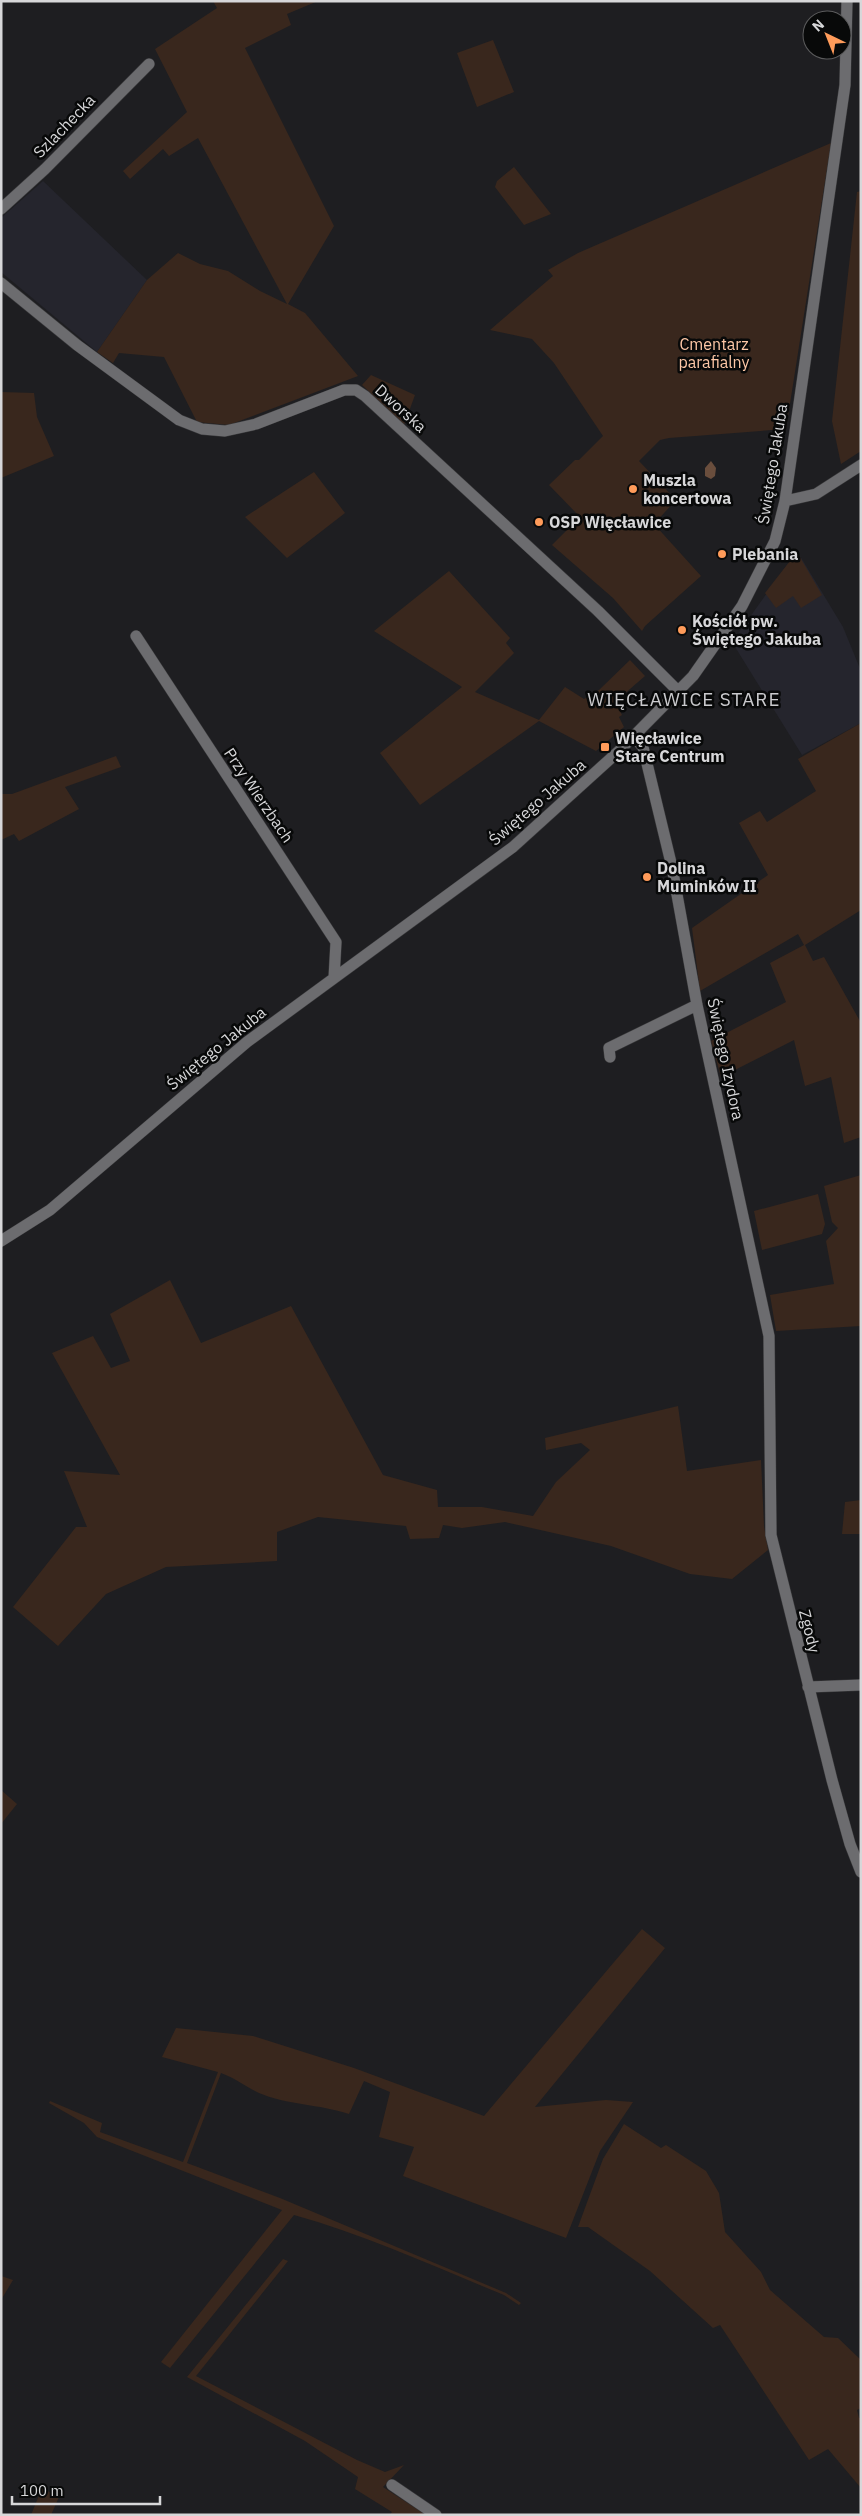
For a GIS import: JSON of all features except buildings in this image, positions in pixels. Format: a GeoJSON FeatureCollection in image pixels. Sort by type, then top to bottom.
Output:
{"type":"FeatureCollection","features":[{"type":"Feature","properties":{"kind":"street","name":"Świętego Jakuba"},"geometry":{"type":"LineString","coordinates":[[1,1241],[50,1210],[211,1070],[513,847],[634,737],[693,676],[742,606],[775,541],[785,501],[846,85],[847,1]]}},
{"type":"Feature","properties":{"kind":"street","name":"Szlachecka"},"geometry":{"type":"LineString","coordinates":[[1,209],[46,169],[149,64]]}},
{"type":"Feature","properties":{"kind":"street","name":"Dworska"},"geometry":{"type":"LineString","coordinates":[[1,283],[77,344],[179,420],[202,429],[225,431],[256,424],[344,390],[356,390],[598,611],[678,691]]}},
{"type":"Feature","properties":{"kind":"street"},"geometry":{"type":"LineString","coordinates":[[785,501],[816,494],[861,465]]}},
{"type":"Feature","properties":{"kind":"street","name":"Przy Wierzbach"},"geometry":{"type":"LineString","coordinates":[[136,636],[336,942],[334,978]]}},
{"type":"Feature","properties":{"kind":"street","name":"Świętego Izydora"},"geometry":{"type":"LineString","coordinates":[[634,737],[643,747],[672,868],[697,1005],[769,1336],[770,1392]]}},
{"type":"Feature","properties":{"kind":"street"},"geometry":{"type":"LineString","coordinates":[[610,1057],[609,1048],[697,1005]]}},
{"type":"Feature","properties":{"kind":"street","name":"Zgody"},"geometry":{"type":"LineString","coordinates":[[770,1392],[771,1535],[832,1780],[850,1844],[861,1872]]}},
{"type":"Feature","properties":{"kind":"street"},"geometry":{"type":"LineString","coordinates":[[808,1686],[861,1685]]}},
{"type":"Feature","properties":{"kind":"street"},"geometry":{"type":"LineString","coordinates":[[392,2485],[436,2515]]}},
{"type":"Feature","properties":{"kind":"shaded area"},"geometry":{"type":"Polygon","coordinates":[[[43,181],[147,280],[97,352],[1,272],[1,218],[43,181]]]}},
{"type":"Feature","properties":{"kind":"shaded area"},"geometry":{"type":"Polygon","coordinates":[[[711,461],[716,468],[715,476],[711,479],[705,476],[705,468],[711,461]]]}},
{"type":"Feature","properties":{"kind":"shaded area"},"geometry":{"type":"Polygon","coordinates":[[[797,551],[843,627],[861,671],[861,723],[802,755],[732,642],[797,551]]]}},
{"type":"Feature","properties":{"kind":"green space"},"geometry":{"type":"Polygon","coordinates":[[[213,1],[318,1],[287,14],[291,25],[245,48],[334,226],[288,304],[305,313],[358,376],[229,425],[197,422],[164,357],[119,353],[113,363],[97,352],[147,280],[178,253],[200,264],[228,271],[260,291],[287,304],[198,138],[169,156],[163,149],[130,179],[123,171],[187,112],[155,49],[217,8],[213,1]]]}},
{"type":"Feature","properties":{"kind":"green space"},"geometry":{"type":"Polygon","coordinates":[[[493,40],[514,92],[477,107],[457,53],[493,40]]]}},
{"type":"Feature","properties":{"kind":"green space","name":"Cmentarz parafialny"},"geometry":{"type":"Polygon","coordinates":[[[831,143],[786,429],[669,438],[660,440],[639,461],[676,500],[654,524],[701,576],[645,626],[642,631],[613,598],[552,545],[580,517],[549,485],[575,460],[579,460],[603,436],[554,363],[532,339],[490,330],[553,276],[548,270],[578,253],[831,143]]]}},
{"type":"Feature","properties":{"kind":"green space"},"geometry":{"type":"Polygon","coordinates":[[[514,167],[551,214],[524,225],[495,187],[497,181],[514,167]]]}},
{"type":"Feature","properties":{"kind":"green space"},"geometry":{"type":"Polygon","coordinates":[[[861,191],[861,451],[841,464],[832,421],[857,192],[861,191]]]}},
{"type":"Feature","properties":{"kind":"green space"},"geometry":{"type":"Polygon","coordinates":[[[371,375],[415,395],[404,425],[362,385],[371,375]]]}},
{"type":"Feature","properties":{"kind":"green space"},"geometry":{"type":"Polygon","coordinates":[[[1,392],[34,393],[37,417],[54,456],[1,478],[1,392]]]}},
{"type":"Feature","properties":{"kind":"green space"},"geometry":{"type":"Polygon","coordinates":[[[314,472],[345,513],[287,558],[245,517],[314,472]]]}},
{"type":"Feature","properties":{"kind":"green space"},"geometry":{"type":"Polygon","coordinates":[[[797,552],[822,595],[801,608],[793,596],[776,608],[765,593],[797,552]]]}},
{"type":"Feature","properties":{"kind":"green space"},"geometry":{"type":"Polygon","coordinates":[[[449,571],[510,638],[506,643],[514,653],[475,692],[539,720],[565,687],[584,699],[599,690],[630,660],[645,676],[615,702],[622,715],[619,717],[624,727],[596,751],[539,721],[420,805],[380,753],[462,687],[374,631],[449,571]]]}},
{"type":"Feature","properties":{"kind":"green space"},"geometry":{"type":"Polygon","coordinates":[[[861,723],[861,910],[805,945],[813,961],[824,957],[861,1023],[861,1137],[844,1143],[831,1077],[805,1086],[794,1040],[721,1077],[711,1041],[786,1002],[770,963],[804,945],[798,934],[700,991],[692,928],[768,875],[739,823],[760,811],[767,822],[816,791],[798,759],[861,723]]]}},
{"type":"Feature","properties":{"kind":"green space"},"geometry":{"type":"Polygon","coordinates":[[[116,756],[121,767],[65,787],[79,809],[19,841],[14,834],[1,840],[1,794],[12,794],[116,756]]]}},
{"type":"Feature","properties":{"kind":"green space"},"geometry":{"type":"Polygon","coordinates":[[[861,1175],[861,1326],[776,1331],[770,1295],[834,1284],[826,1241],[838,1228],[832,1222],[824,1186],[861,1175]]]}},
{"type":"Feature","properties":{"kind":"green space"},"geometry":{"type":"Polygon","coordinates":[[[818,1194],[825,1224],[822,1234],[762,1250],[754,1211],[818,1194]]]}},
{"type":"Feature","properties":{"kind":"green space"},"geometry":{"type":"Polygon","coordinates":[[[170,1280],[201,1343],[291,1306],[383,1475],[437,1490],[438,1507],[482,1507],[533,1516],[556,1482],[590,1450],[581,1443],[546,1450],[545,1438],[678,1406],[687,1471],[761,1460],[764,1526],[768,1550],[732,1579],[690,1574],[611,1546],[505,1522],[462,1528],[443,1525],[439,1538],[410,1539],[406,1526],[318,1517],[277,1532],[277,1561],[166,1567],[106,1594],[58,1646],[13,1607],[76,1527],[87,1527],[64,1471],[120,1475],[52,1353],[93,1336],[111,1368],[130,1361],[110,1314],[170,1280]]]}},
{"type":"Feature","properties":{"kind":"green space"},"geometry":{"type":"Polygon","coordinates":[[[861,1500],[861,1534],[842,1534],[845,1502],[861,1500]]]}},
{"type":"Feature","properties":{"kind":"green space"},"geometry":{"type":"Polygon","coordinates":[[[1,1790],[17,1804],[1,1824],[1,1790]]]}},
{"type":"Feature","properties":{"kind":"green space"},"geometry":{"type":"Polygon","coordinates":[[[642,1929],[665,1948],[535,2107],[606,2100],[633,2102],[600,2151],[566,2238],[403,2176],[414,2147],[379,2137],[390,2092],[364,2081],[349,2114],[270,2097],[221,2073],[187,2163],[280,2198],[506,2293],[521,2303],[519,2305],[504,2295],[400,2252],[294,2215],[170,2368],[161,2362],[282,2210],[97,2137],[84,2123],[49,2103],[50,2101],[102,2123],[100,2132],[183,2162],[218,2072],[162,2057],[176,2028],[253,2036],[354,2068],[484,2116],[642,1929]]]}},
{"type":"Feature","properties":{"kind":"green space"},"geometry":{"type":"Polygon","coordinates":[[[624,2124],[661,2148],[666,2145],[706,2171],[719,2193],[725,2232],[761,2272],[770,2290],[824,2337],[838,2338],[861,2360],[861,2408],[857,2410],[859,2418],[861,2418],[861,2488],[828,2449],[809,2460],[720,2325],[713,2328],[650,2271],[588,2227],[578,2227],[603,2159],[624,2124]]]}},
{"type":"Feature","properties":{"kind":"green space"},"geometry":{"type":"Polygon","coordinates":[[[283,2259],[288,2261],[196,2376],[357,2460],[385,2472],[404,2465],[383,2487],[426,2515],[390,2515],[392,2512],[355,2489],[358,2477],[305,2441],[187,2377],[283,2259]]]}},
{"type":"Feature","properties":{"kind":"green space"},"geometry":{"type":"Polygon","coordinates":[[[1,2276],[13,2280],[1,2300],[1,2276]]]}},
{"type":"Feature","properties":{"kind":"green space"},"geometry":{"type":"Polygon","coordinates":[[[42,2488],[59,2497],[51,2515],[31,2515],[42,2488]]]}},
{"type":"Feature","properties":{"kind":"place","name":"Muszla koncertowa"},"geometry":{"type":"Point","coordinates":[633,489]}},
{"type":"Feature","properties":{"kind":"place","name":"OSP Więcławice"},"geometry":{"type":"Point","coordinates":[539,522]}},
{"type":"Feature","properties":{"kind":"place","name":"Plebania"},"geometry":{"type":"Point","coordinates":[722,554]}},
{"type":"Feature","properties":{"kind":"place","name":"Kościół pw. Świętego Jakuba"},"geometry":{"type":"Point","coordinates":[682,630]}},
{"type":"Feature","properties":{"kind":"place","name":"Więcławice Stare Centrum"},"geometry":{"type":"Point","coordinates":[605,747]}},
{"type":"Feature","properties":{"kind":"place","name":"Dolina Muminków II"},"geometry":{"type":"Point","coordinates":[647,877]}},
{"type":"Feature","properties":{"kind":"district","name":"WIĘCŁAWICE STARE"},"geometry":{"type":"Point","coordinates":[684,699]}}]}
